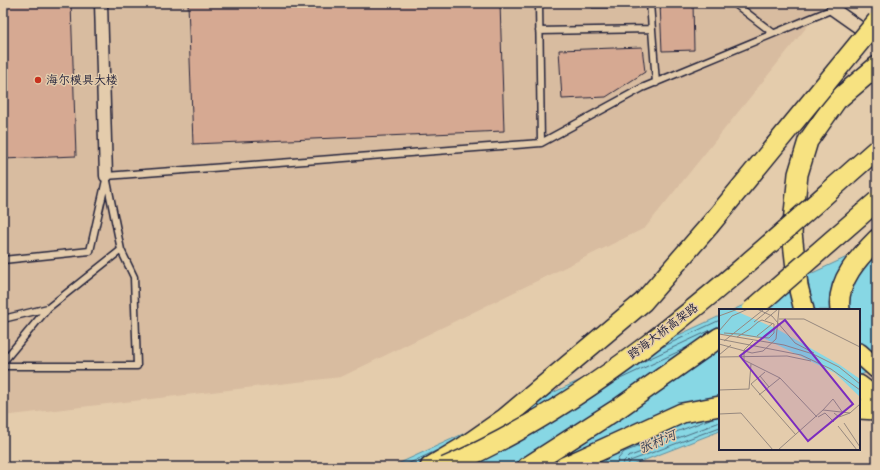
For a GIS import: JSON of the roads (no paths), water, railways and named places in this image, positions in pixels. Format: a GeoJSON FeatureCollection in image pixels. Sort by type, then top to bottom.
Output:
{"type":"FeatureCollection","features":[{"type":"Feature","properties":{"kind":"highway"},"geometry":{"type":"LineString","coordinates":[[430,467],[462,448],[505,418],[643,302],[709,226],[877,21]]}},
{"type":"Feature","properties":{"kind":"highway"},"geometry":{"type":"LineString","coordinates":[[804,309],[798,286],[792,233],[798,174],[808,141],[837,100],[877,66]]}},
{"type":"Feature","properties":{"kind":"highway","name":"跨海大桥高架路"},"geometry":{"type":"LineString","coordinates":[[445,467],[474,455],[577,396],[698,305],[877,149]]}},
{"type":"Feature","properties":{"kind":"highway"},"geometry":{"type":"LineString","coordinates":[[753,309],[877,201]]}},
{"type":"Feature","properties":{"kind":"highway"},"geometry":{"type":"LineString","coordinates":[[840,309],[841,292],[847,276],[859,256],[877,239]]}},
{"type":"Feature","properties":{"kind":"highway"},"geometry":{"type":"LineString","coordinates":[[527,467],[619,408],[719,338]]}},
{"type":"Feature","properties":{"kind":"highway"},"geometry":{"type":"LineString","coordinates":[[860,354],[877,370]]}},
{"type":"Feature","properties":{"kind":"highway"},"geometry":{"type":"LineString","coordinates":[[860,386],[877,399]]}},
{"type":"Feature","properties":{"kind":"highway"},"geometry":{"type":"LineString","coordinates":[[564,467],[682,413],[719,406]]}},
{"type":"Feature","properties":{"kind":"highway"},"geometry":{"type":"LineString","coordinates":[[860,409],[877,410]]}},
{"type":"Feature","properties":{"kind":"street"},"geometry":{"type":"LineString","coordinates":[[101,3],[106,176]]}},
{"type":"Feature","properties":{"kind":"street"},"geometry":{"type":"LineString","coordinates":[[833,9],[877,40]]}},
{"type":"Feature","properties":{"kind":"lane"},"geometry":{"type":"LineString","coordinates":[[539,3],[541,143]]}},
{"type":"Feature","properties":{"kind":"lane"},"geometry":{"type":"LineString","coordinates":[[650,3],[656,83]]}},
{"type":"Feature","properties":{"kind":"lane"},"geometry":{"type":"LineString","coordinates":[[734,3],[772,33]]}},
{"type":"Feature","properties":{"kind":"lane"},"geometry":{"type":"LineString","coordinates":[[106,176],[541,143],[642,88],[833,9]]}},
{"type":"Feature","properties":{"kind":"lane"},"geometry":{"type":"LineString","coordinates":[[540,31],[651,29]]}},
{"type":"Feature","properties":{"kind":"lane"},"geometry":{"type":"LineString","coordinates":[[3,366],[137,366],[134,277],[121,250],[106,176]]}},
{"type":"Feature","properties":{"kind":"lane"},"geometry":{"type":"LineString","coordinates":[[3,260],[90,251],[106,176]]}},
{"type":"Feature","properties":{"kind":"lane"},"geometry":{"type":"LineString","coordinates":[[3,362],[48,308],[121,250]]}},
{"type":"Feature","properties":{"kind":"lane"},"geometry":{"type":"LineString","coordinates":[[3,319],[48,308]]}},
{"type":"Feature","properties":{"kind":"water"},"geometry":{"type":"Polygon","coordinates":[[[877,243],[877,367],[860,376],[860,309],[735,309],[877,243]]]}},
{"type":"Feature","properties":{"kind":"water","name":"张村河"},"geometry":{"type":"Polygon","coordinates":[[[719,316],[719,431],[627,467],[391,467],[719,316]]]}},
{"type":"Feature","properties":{"kind":"place","name":"海尔模具大楼"},"geometry":{"type":"Point","coordinates":[38,80]}}]}
